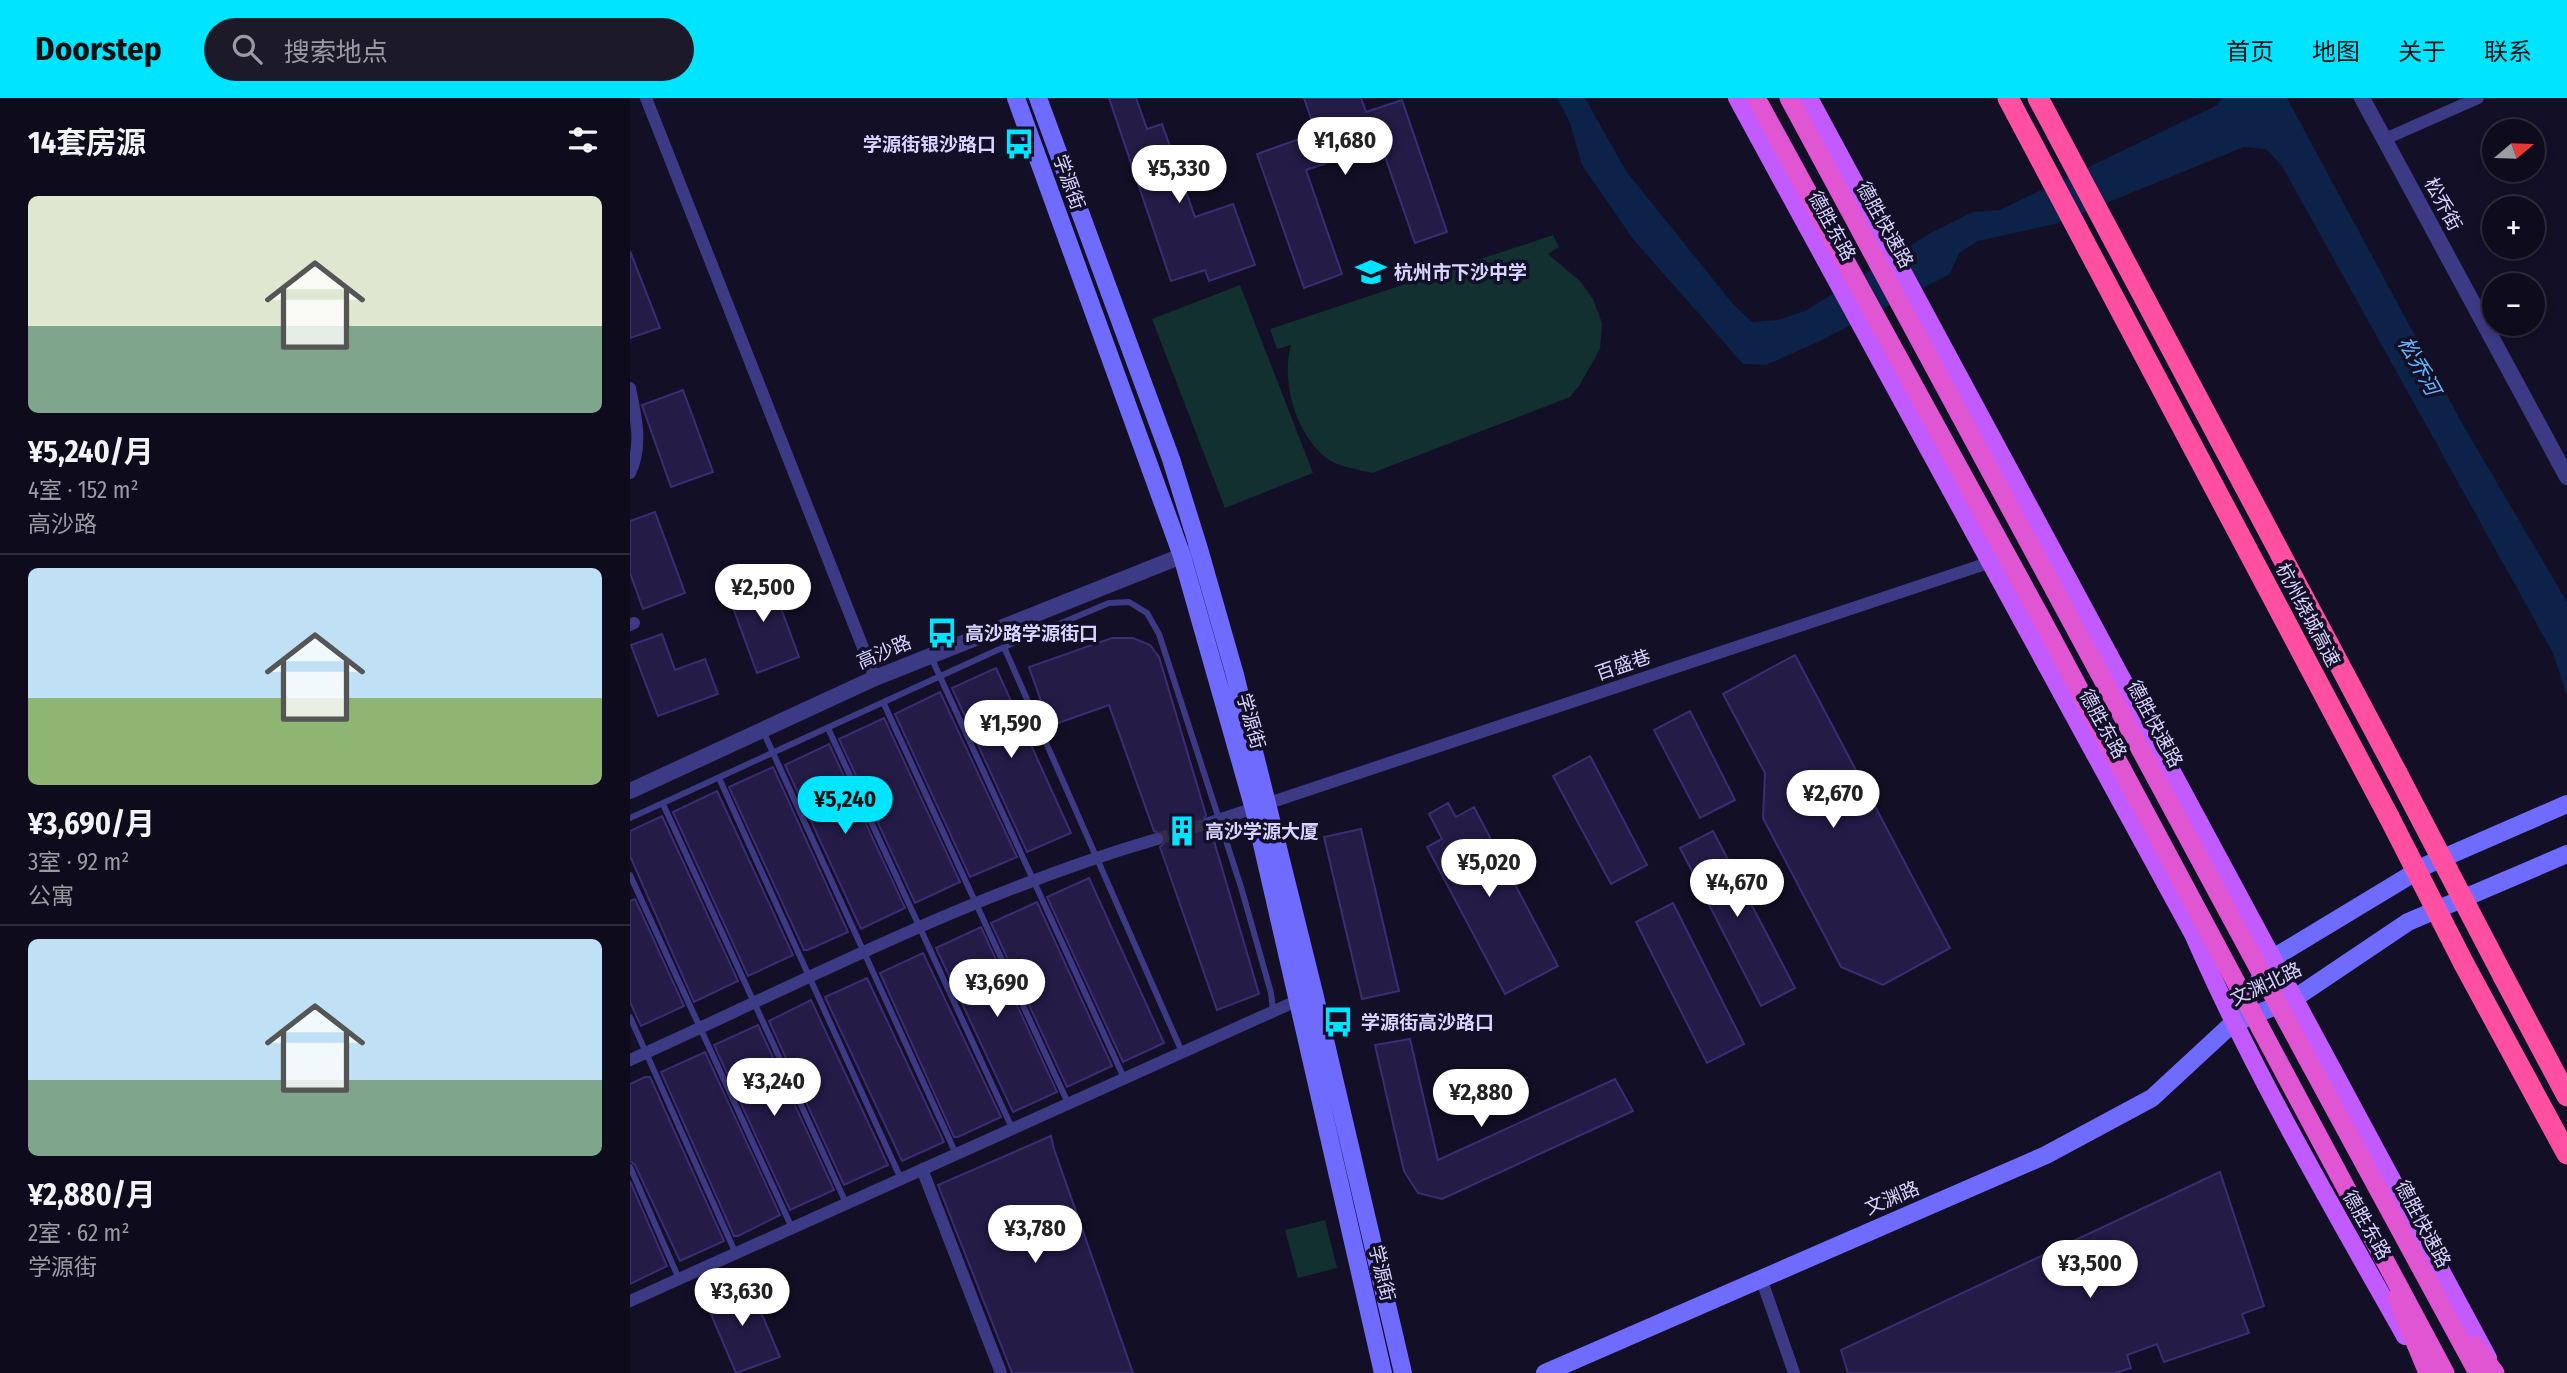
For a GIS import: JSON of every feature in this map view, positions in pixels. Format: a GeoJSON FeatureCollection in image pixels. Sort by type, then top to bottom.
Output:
{"type":"FeatureCollection","features":[{"type":"Feature","properties":{"kind":"highway"},"geometry":{"type":"LineString","coordinates":[[1756,98],[2046,628],[2445,1373]]}},
{"type":"Feature","properties":{"kind":"highway","name":"德胜快速路"},"geometry":{"type":"LineString","coordinates":[[1789,98],[2478,1373]]}},
{"type":"Feature","properties":{"kind":"highway","name":"杭州绕城高速"},"geometry":{"type":"LineString","coordinates":[[2008,98],[2389,817],[2464,964],[2567,1154]]}},
{"type":"Feature","properties":{"kind":"highway","name":"杭州绕城高速"},"geometry":{"type":"LineString","coordinates":[[2038,98],[2567,1096]]}},
{"type":"Feature","properties":{"kind":"highway"},"geometry":{"type":"LineString","coordinates":[[2368,1230],[2427,1373]]}},
{"type":"Feature","properties":{"kind":"highway"},"geometry":{"type":"LineString","coordinates":[[2431,1286],[2495,1373]]}},
{"type":"Feature","properties":{"kind":"main road","name":"学源街"},"geometry":{"type":"LineString","coordinates":[[1016,98],[1182,556],[1260,807]]}},
{"type":"Feature","properties":{"kind":"main road","name":"学源街"},"geometry":{"type":"LineString","coordinates":[[1038,98],[1171,459],[1199,549],[1235,675],[1260,807],[1403,1373]]}},
{"type":"Feature","properties":{"kind":"main road","name":"德胜东路"},"geometry":{"type":"LineString","coordinates":[[1737,98],[2193,934],[2232,1024],[2427,1373]]}},
{"type":"Feature","properties":{"kind":"main road","name":"德胜东路"},"geometry":{"type":"LineString","coordinates":[[1809,98],[2495,1373]]}},
{"type":"Feature","properties":{"kind":"main road","name":"文渊北路"},"geometry":{"type":"LineString","coordinates":[[2232,1024],[2273,958],[2427,865],[2567,804]]}},
{"type":"Feature","properties":{"kind":"main road","name":"文渊北路"},"geometry":{"type":"LineString","coordinates":[[2232,1024],[2295,998],[2408,922],[2567,854]]}},
{"type":"Feature","properties":{"kind":"main road","name":"学源街"},"geometry":{"type":"LineString","coordinates":[[1306,996],[1383,1373]]}},
{"type":"Feature","properties":{"kind":"main road","name":"文渊路"},"geometry":{"type":"LineString","coordinates":[[1545,1373],[2046,1155],[2152,1098],[2232,1024]]}},
{"type":"Feature","properties":{"kind":"street"},"geometry":{"type":"LineString","coordinates":[[646,98],[875,678]]}},
{"type":"Feature","properties":{"kind":"street","name":"松乔街"},"geometry":{"type":"LineString","coordinates":[[2362,98],[2567,477]]}},
{"type":"Feature","properties":{"kind":"street"},"geometry":{"type":"LineString","coordinates":[[2385,139],[2478,98]]}},
{"type":"Feature","properties":{"kind":"street"},"geometry":{"type":"LineString","coordinates":[[630,388],[637,421],[637,458],[630,473]]}},
{"type":"Feature","properties":{"kind":"street","name":"高沙路"},"geometry":{"type":"LineString","coordinates":[[630,791],[875,678],[1199,549]]}},
{"type":"Feature","properties":{"kind":"street","name":"百盛巷"},"geometry":{"type":"LineString","coordinates":[[1214,821],[1992,562]]}},
{"type":"Feature","properties":{"kind":"street"},"geometry":{"type":"LineString","coordinates":[[630,1060],[976,903],[1097,856],[1157,839]]}},
{"type":"Feature","properties":{"kind":"street"},"geometry":{"type":"LineString","coordinates":[[630,1301],[1306,996]]}},
{"type":"Feature","properties":{"kind":"street"},"geometry":{"type":"LineString","coordinates":[[922,1169],[1001,1373]]}},
{"type":"Feature","properties":{"kind":"street"},"geometry":{"type":"LineString","coordinates":[[1761,1278],[1794,1373]]}},
{"type":"Feature","properties":{"kind":"lane"},"geometry":{"type":"LineString","coordinates":[[630,818],[1004,647],[1109,603],[1129,602],[1147,612],[1159,634],[1214,821],[1271,993],[1273,1011]]}},
{"type":"Feature","properties":{"kind":"lane"},"geometry":{"type":"LineString","coordinates":[[1004,647],[1182,1052]]}},
{"type":"Feature","properties":{"kind":"lane"},"geometry":{"type":"LineString","coordinates":[[930,656],[1124,1078]]}},
{"type":"Feature","properties":{"kind":"lane"},"geometry":{"type":"LineString","coordinates":[[884,704],[1068,1103]]}},
{"type":"Feature","properties":{"kind":"lane"},"geometry":{"type":"LineString","coordinates":[[828,729],[1012,1128]]}},
{"type":"Feature","properties":{"kind":"lane"},"geometry":{"type":"LineString","coordinates":[[762,730],[956,1154]]}},
{"type":"Feature","properties":{"kind":"lane"},"geometry":{"type":"LineString","coordinates":[[719,778],[901,1179]]}},
{"type":"Feature","properties":{"kind":"lane"},"geometry":{"type":"LineString","coordinates":[[663,804],[846,1203]]}},
{"type":"Feature","properties":{"kind":"lane"},"geometry":{"type":"LineString","coordinates":[[630,876],[792,1228]]}},
{"type":"Feature","properties":{"kind":"lane"},"geometry":{"type":"LineString","coordinates":[[630,1017],[736,1254]]}},
{"type":"Feature","properties":{"kind":"lane"},"geometry":{"type":"LineString","coordinates":[[630,1167],[679,1279]]}},
{"type":"Feature","properties":{"kind":"green space"},"geometry":{"type":"Polygon","coordinates":[[[1553,235],[1559,247],[1548,254],[1580,281],[1593,299],[1602,323],[1600,349],[1570,397],[1372,473],[1335,463],[1325,457],[1306,434],[1293,405],[1288,374],[1291,345],[1277,349],[1270,329],[1553,235]]]}},
{"type":"Feature","properties":{"kind":"green space"},"geometry":{"type":"Polygon","coordinates":[[[1240,285],[1313,473],[1225,508],[1152,319],[1240,285]]]}},
{"type":"Feature","properties":{"kind":"green space"},"geometry":{"type":"Polygon","coordinates":[[[1325,1220],[1337,1268],[1298,1278],[1285,1230],[1325,1220]]]}},
{"type":"Feature","properties":{"kind":"water","name":"松乔河"},"geometry":{"type":"Polygon","coordinates":[[[1557,98],[1585,98],[1626,171],[1733,304],[1752,322],[1778,320],[1805,311],[1929,234],[1973,212],[2000,210],[2217,105],[2222,98],[2287,98],[2463,425],[2567,602],[2567,696],[2553,653],[2282,166],[2266,149],[2244,147],[2055,224],[1978,241],[1959,253],[1950,274],[1822,340],[1766,365],[1743,364],[1633,239],[1582,165],[1570,123],[1557,98]]]}},
{"type":"Feature","properties":{"kind":"building"},"geometry":{"type":"Polygon","coordinates":[[[1109,98],[1136,98],[1147,129],[1162,124],[1195,217],[1233,204],[1255,265],[1209,281],[1205,270],[1171,281],[1109,98]]]}},
{"type":"Feature","properties":{"kind":"building"},"geometry":{"type":"Polygon","coordinates":[[[1304,98],[1361,98],[1366,112],[1402,100],[1447,232],[1415,243],[1381,145],[1306,170],[1342,274],[1304,288],[1257,154],[1316,133],[1304,98]]]}},
{"type":"Feature","properties":{"kind":"building"},"geometry":{"type":"Polygon","coordinates":[[[630,251],[660,328],[630,338],[630,251]]]}},
{"type":"Feature","properties":{"kind":"building"},"geometry":{"type":"Polygon","coordinates":[[[683,390],[713,472],[671,487],[642,405],[683,390]]]}},
{"type":"Feature","properties":{"kind":"building"},"geometry":{"type":"Polygon","coordinates":[[[655,512],[685,593],[643,609],[630,573],[630,521],[655,512]]]}},
{"type":"Feature","properties":{"kind":"building"},"geometry":{"type":"Polygon","coordinates":[[[769,576],[799,657],[757,673],[727,591],[769,576]]]}},
{"type":"Feature","properties":{"kind":"building"},"geometry":{"type":"Polygon","coordinates":[[[662,634],[675,670],[705,659],[718,694],[658,716],[631,645],[662,634]]]}},
{"type":"Feature","properties":{"kind":"building","name":"高沙学源大厦"},"geometry":{"type":"Polygon","coordinates":[[[1112,638],[1133,638],[1150,645],[1159,657],[1206,815],[1201,825],[1204,830],[1211,831],[1259,994],[1217,1010],[1160,847],[1165,842],[1165,836],[1154,831],[1109,705],[1050,726],[1029,667],[1112,638]]]}},
{"type":"Feature","properties":{"kind":"building"},"geometry":{"type":"Polygon","coordinates":[[[1795,655],[1950,948],[1883,985],[1841,967],[1763,818],[1765,773],[1723,694],[1795,655]]]}},
{"type":"Feature","properties":{"kind":"building"},"geometry":{"type":"Polygon","coordinates":[[[996,668],[1071,833],[1027,852],[952,688],[996,668]]]}},
{"type":"Feature","properties":{"kind":"building"},"geometry":{"type":"Polygon","coordinates":[[[940,692],[1017,857],[970,877],[895,714],[940,692]]]}},
{"type":"Feature","properties":{"kind":"building"},"geometry":{"type":"Polygon","coordinates":[[[1690,711],[1735,800],[1700,818],[1654,730],[1690,711]]]}},
{"type":"Feature","properties":{"kind":"building"},"geometry":{"type":"Polygon","coordinates":[[[884,718],[960,882],[915,903],[839,739],[884,718]]]}},
{"type":"Feature","properties":{"kind":"building"},"geometry":{"type":"Polygon","coordinates":[[[829,744],[905,908],[861,929],[785,765],[829,744]]]}},
{"type":"Feature","properties":{"kind":"building"},"geometry":{"type":"Polygon","coordinates":[[[1590,756],[1647,865],[1611,884],[1553,776],[1590,756]]]}},
{"type":"Feature","properties":{"kind":"building"},"geometry":{"type":"Polygon","coordinates":[[[773,767],[848,932],[808,950],[804,950],[729,787],[773,767]]]}},
{"type":"Feature","properties":{"kind":"building"},"geometry":{"type":"Polygon","coordinates":[[[717,791],[793,955],[748,976],[673,812],[717,791]]]}},
{"type":"Feature","properties":{"kind":"building"},"geometry":{"type":"Polygon","coordinates":[[[1448,803],[1456,817],[1474,807],[1558,966],[1505,994],[1427,847],[1442,839],[1429,814],[1448,803]]]}},
{"type":"Feature","properties":{"kind":"building"},"geometry":{"type":"Polygon","coordinates":[[[662,816],[738,981],[694,1002],[630,856],[630,831],[662,816]]]}},
{"type":"Feature","properties":{"kind":"building"},"geometry":{"type":"Polygon","coordinates":[[[1361,829],[1399,991],[1362,999],[1324,837],[1361,829]]]}},
{"type":"Feature","properties":{"kind":"building"},"geometry":{"type":"Polygon","coordinates":[[[1713,831],[1795,988],[1761,1006],[1680,848],[1713,831]]]}},
{"type":"Feature","properties":{"kind":"building"},"geometry":{"type":"Polygon","coordinates":[[[1089,878],[1164,1043],[1123,1062],[1047,897],[1089,878]]]}},
{"type":"Feature","properties":{"kind":"building"},"geometry":{"type":"Polygon","coordinates":[[[635,899],[684,1006],[641,1026],[630,1002],[630,901],[635,899]]]}},
{"type":"Feature","properties":{"kind":"building"},"geometry":{"type":"Polygon","coordinates":[[[1037,902],[1112,1066],[1067,1087],[991,923],[1037,902]]]}},
{"type":"Feature","properties":{"kind":"building"},"geometry":{"type":"Polygon","coordinates":[[[1673,903],[1744,1044],[1707,1063],[1636,922],[1673,903]]]}},
{"type":"Feature","properties":{"kind":"building"},"geometry":{"type":"Polygon","coordinates":[[[981,927],[1057,1092],[1013,1112],[936,948],[981,927]]]}},
{"type":"Feature","properties":{"kind":"building"},"geometry":{"type":"Polygon","coordinates":[[[923,953],[1001,1117],[958,1137],[954,1137],[880,973],[923,953]]]}},
{"type":"Feature","properties":{"kind":"building"},"geometry":{"type":"Polygon","coordinates":[[[867,978],[944,1142],[902,1161],[825,997],[867,978]]]}},
{"type":"Feature","properties":{"kind":"building"},"geometry":{"type":"Polygon","coordinates":[[[811,1000],[888,1165],[844,1185],[769,1021],[811,1000]]]}},
{"type":"Feature","properties":{"kind":"building"},"geometry":{"type":"Polygon","coordinates":[[[758,1025],[834,1190],[790,1210],[714,1045],[758,1025]]]}},
{"type":"Feature","properties":{"kind":"building"},"geometry":{"type":"Polygon","coordinates":[[[1410,1039],[1438,1160],[1615,1079],[1633,1111],[1442,1199],[1418,1193],[1404,1171],[1375,1045],[1410,1039]]]}},
{"type":"Feature","properties":{"kind":"building"},"geometry":{"type":"Polygon","coordinates":[[[705,1052],[780,1215],[738,1236],[734,1236],[661,1072],[705,1052]]]}},
{"type":"Feature","properties":{"kind":"building"},"geometry":{"type":"Polygon","coordinates":[[[650,1077],[724,1241],[680,1261],[635,1165],[630,1161],[630,1084],[650,1077]]]}},
{"type":"Feature","properties":{"kind":"building"},"geometry":{"type":"Polygon","coordinates":[[[1051,1136],[1133,1373],[1012,1373],[938,1185],[1051,1136]]]}},
{"type":"Feature","properties":{"kind":"building"},"geometry":{"type":"Polygon","coordinates":[[[2220,1172],[2264,1306],[2242,1314],[2249,1333],[2164,1362],[2157,1344],[2127,1355],[2131,1368],[2115,1373],[1848,1373],[1841,1350],[2220,1172]]]}},
{"type":"Feature","properties":{"kind":"building"},"geometry":{"type":"Polygon","coordinates":[[[630,1181],[667,1266],[630,1284],[630,1181]]]}},
{"type":"Feature","properties":{"kind":"building"},"geometry":{"type":"Polygon","coordinates":[[[748,1282],[780,1357],[736,1373],[705,1300],[748,1282]]]}},
{"type":"Feature","properties":{"kind":"tunnel"},"geometry":{"type":"LineString","coordinates":[[1157,839],[1209,823]]}},
{"type":"Feature","properties":{"kind":"place","name":"学源街银沙路口"},"geometry":{"type":"Point","coordinates":[1019,144]}},
{"type":"Feature","properties":{"kind":"place","name":"杭州市下沙中学"},"geometry":{"type":"Point","coordinates":[1371,272]}},
{"type":"Feature","properties":{"kind":"place","name":"高沙路学源街口"},"geometry":{"type":"Point","coordinates":[942,633]}},
{"type":"Feature","properties":{"kind":"place","name":"高沙学源大厦"},"geometry":{"type":"Point","coordinates":[1182,831]}},
{"type":"Feature","properties":{"kind":"place","name":"学源街高沙路口"},"geometry":{"type":"Point","coordinates":[1338,1022]}}]}
